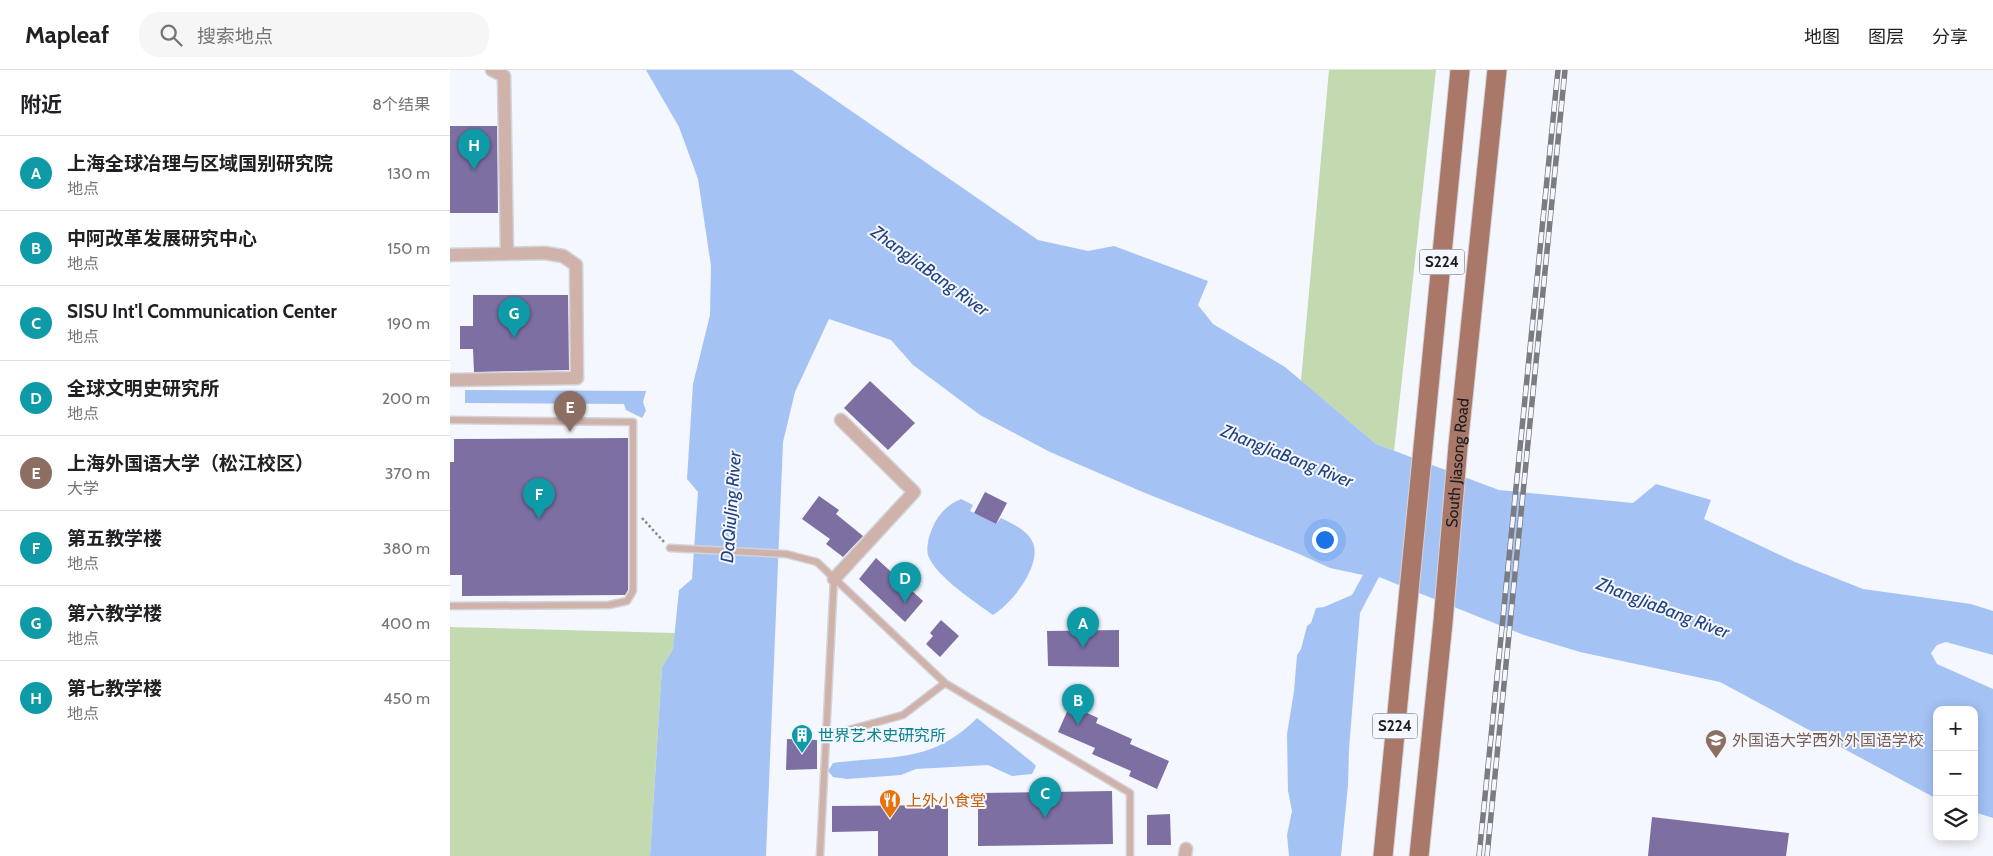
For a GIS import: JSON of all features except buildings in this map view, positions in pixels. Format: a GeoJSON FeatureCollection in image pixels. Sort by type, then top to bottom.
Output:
{"type":"FeatureCollection","features":[{"type":"Feature","properties":{"kind":"main road","name":"S224"},"geometry":{"type":"LineString","coordinates":[[1383,856],[1460,70]]}},
{"type":"Feature","properties":{"kind":"main road","name":"South Jiasong Road"},"geometry":{"type":"LineString","coordinates":[[1419,856],[1443,622],[1458,446],[1497,70]]}},
{"type":"Feature","properties":{"kind":"street"},"geometry":{"type":"LineString","coordinates":[[492,70],[504,76],[507,254]]}},
{"type":"Feature","properties":{"kind":"street"},"geometry":{"type":"LineString","coordinates":[[450,255],[546,253],[563,256],[576,265],[577,378],[450,380]]}},
{"type":"Feature","properties":{"kind":"street"},"geometry":{"type":"LineString","coordinates":[[834,579],[914,492],[840,420]]}},
{"type":"Feature","properties":{"kind":"lane"},"geometry":{"type":"LineString","coordinates":[[450,420],[633,422],[633,591],[627,601],[609,606],[450,606]]}},
{"type":"Feature","properties":{"kind":"lane"},"geometry":{"type":"LineString","coordinates":[[670,548],[786,554],[817,562],[945,684],[1130,793],[1130,856]]}},
{"type":"Feature","properties":{"kind":"lane"},"geometry":{"type":"LineString","coordinates":[[820,856],[834,579]]}},
{"type":"Feature","properties":{"kind":"lane"},"geometry":{"type":"LineString","coordinates":[[826,736],[902,716],[945,684]]}},
{"type":"Feature","properties":{"kind":"path"},"geometry":{"type":"LineString","coordinates":[[633,508],[670,548]]}},
{"type":"Feature","properties":{"kind":"green space"},"geometry":{"type":"Polygon","coordinates":[[[1329,70],[1436,70],[1394,451],[1376,444],[1301,381],[1329,70]]]}},
{"type":"Feature","properties":{"kind":"green space"},"geometry":{"type":"Polygon","coordinates":[[[450,627],[675,633],[673,649],[662,667],[650,856],[450,856],[450,627]]]}},
{"type":"Feature","properties":{"kind":"water"},"geometry":{"type":"Polygon","coordinates":[[[646,70],[792,70],[1038,240],[1088,251],[1114,246],[1208,281],[1198,305],[1213,324],[1285,367],[1376,444],[1499,490],[1633,503],[1656,484],[1711,500],[1704,519],[1795,562],[1863,589],[1971,604],[1993,611],[1993,655],[1946,642],[1937,645],[1931,653],[1937,664],[1993,689],[1993,818],[1978,813],[1978,706],[1933,706],[1933,797],[1720,682],[1580,652],[1524,635],[1379,577],[1360,613],[1341,856],[1289,856],[1287,835],[1292,811],[1288,791],[1287,734],[1294,691],[1297,655],[1301,649],[1307,626],[1311,623],[1316,608],[1324,607],[1352,595],[1363,575],[1330,568],[1297,553],[1145,493],[1050,452],[980,415],[913,365],[891,340],[829,319],[795,392],[783,442],[766,856],[650,856],[662,667],[673,649],[679,590],[692,579],[698,492],[687,479],[693,384],[710,315],[711,266],[698,179],[679,127],[646,70]]]}},
{"type":"Feature","properties":{"kind":"water"},"geometry":{"type":"Polygon","coordinates":[[[465,390],[646,391],[643,402],[646,411],[642,418],[626,410],[624,404],[465,403],[465,390]]]}},
{"type":"Feature","properties":{"kind":"water"},"geometry":{"type":"Polygon","coordinates":[[[961,499],[973,505],[970,511],[996,524],[1001,518],[1018,527],[1030,537],[1035,550],[1030,571],[1017,593],[1001,610],[993,615],[947,580],[932,563],[928,555],[929,538],[937,519],[947,507],[961,499]]]}},
{"type":"Feature","properties":{"kind":"water"},"geometry":{"type":"Polygon","coordinates":[[[977,718],[1036,766],[1032,774],[1012,776],[988,765],[916,769],[901,775],[847,779],[833,777],[828,771],[833,763],[910,755],[927,750],[944,743],[960,733],[977,718]]]}},
{"type":"Feature","properties":{"kind":"railway"},"geometry":{"type":"LineString","coordinates":[[1479,856],[1558,70]]}},
{"type":"Feature","properties":{"kind":"railway"},"geometry":{"type":"LineString","coordinates":[[1487,856],[1565,70]]}},
{"type":"Feature","properties":{"kind":"place","name":"第七教学楼"},"geometry":{"type":"Point","coordinates":[474,170]}},
{"type":"Feature","properties":{"kind":"place","name":"第六教学楼"},"geometry":{"type":"Point","coordinates":[514,338]}},
{"type":"Feature","properties":{"kind":"place","name":"上海外国语大学（松江校区）"},"geometry":{"type":"Point","coordinates":[570,432]}},
{"type":"Feature","properties":{"kind":"place","name":"第五教学楼"},"geometry":{"type":"Point","coordinates":[539,519]}},
{"type":"Feature","properties":{"kind":"place","name":"全球文明史研究所"},"geometry":{"type":"Point","coordinates":[905,603]}},
{"type":"Feature","properties":{"kind":"place","name":"上海全球冶理与区域国别研究院"},"geometry":{"type":"Point","coordinates":[1083,648]}},
{"type":"Feature","properties":{"kind":"place","name":"中阿改革发展研究中心"},"geometry":{"type":"Point","coordinates":[1078,725]}},
{"type":"Feature","properties":{"kind":"place","name":"世界艺术史研究所"},"geometry":{"type":"Point","coordinates":[802,754]}},
{"type":"Feature","properties":{"kind":"place","name":"外国语大学西外外国语学校"},"geometry":{"type":"Point","coordinates":[1716,759]}},
{"type":"Feature","properties":{"kind":"place","name":"SISU Int'l Communication Center"},"geometry":{"type":"Point","coordinates":[1045,818]}},
{"type":"Feature","properties":{"kind":"place","name":"上外小食堂"},"geometry":{"type":"Point","coordinates":[890,819]}},
{"type":"Feature","properties":{"kind":"water label","name":"ZhangJiaBang River"},"geometry":{"type":"Point","coordinates":[930,271]}},
{"type":"Feature","properties":{"kind":"water label","name":"ZhangJiaBang River"},"geometry":{"type":"Point","coordinates":[1287,456]}},
{"type":"Feature","properties":{"kind":"water label","name":"DaQiuJing River"},"geometry":{"type":"Point","coordinates":[731,507]}},
{"type":"Feature","properties":{"kind":"water label","name":"ZhangJiaBang River"},"geometry":{"type":"Point","coordinates":[1663,608]}}]}
